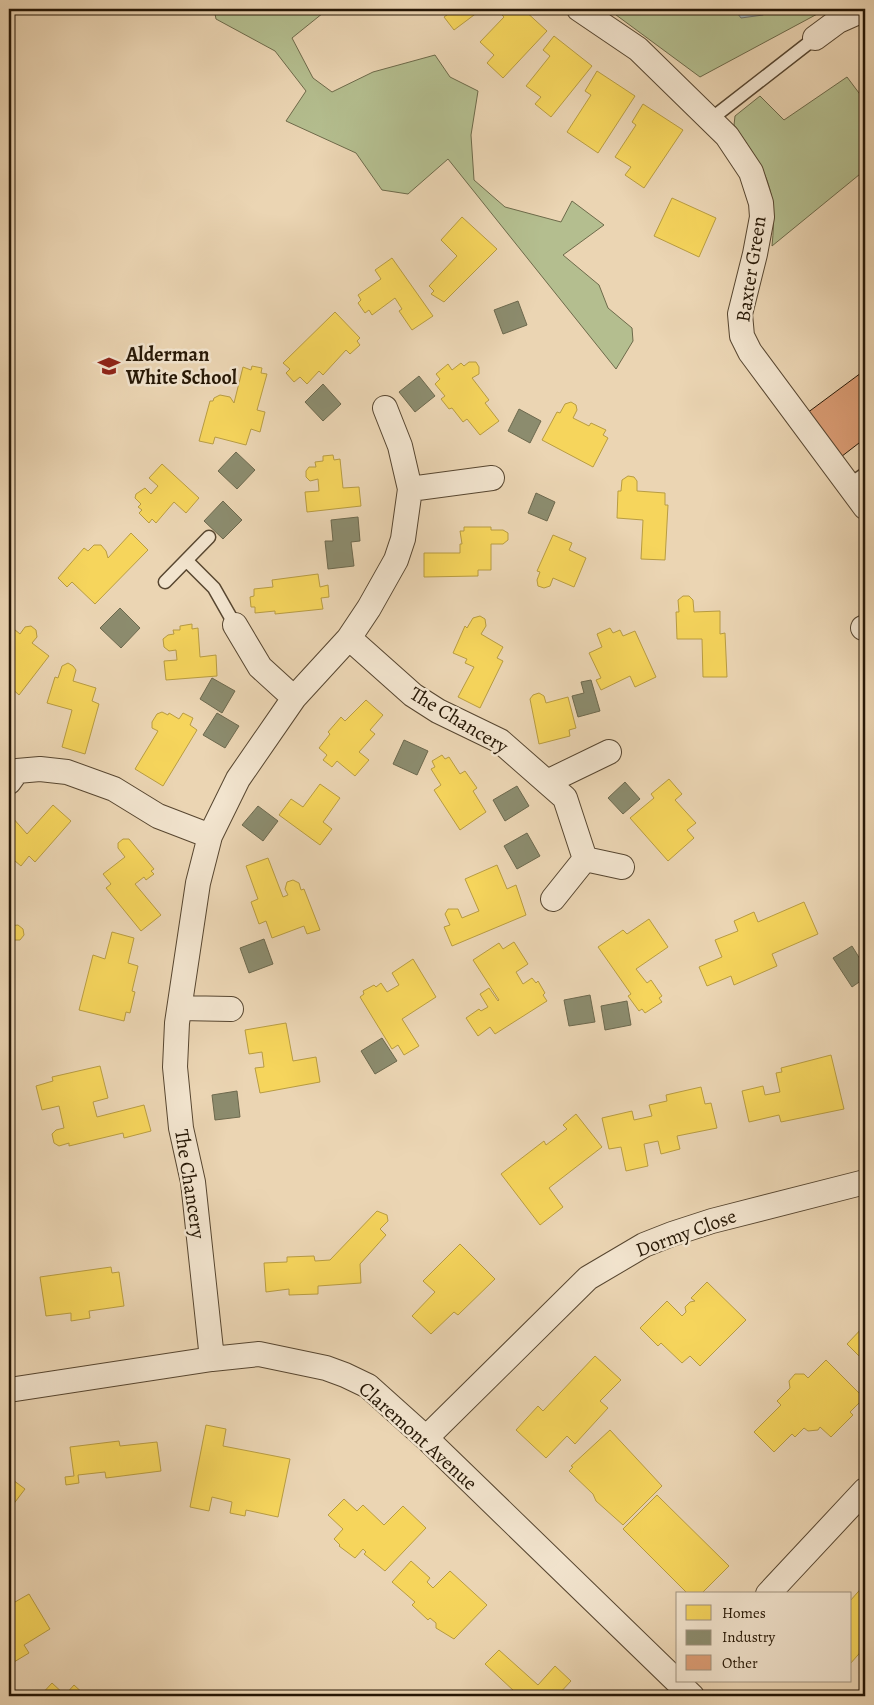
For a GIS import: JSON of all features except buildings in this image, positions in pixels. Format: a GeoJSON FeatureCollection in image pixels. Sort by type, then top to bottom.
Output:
{"type":"FeatureCollection","features":[{"type":"Feature","properties":{"kind":"street","name":"Baxter Green"},"geometry":{"type":"LineString","coordinates":[[579,9],[638,49],[712,119],[740,153],[751,172],[762,203],[760,234],[740,314],[742,336],[750,352],[857,480],[865,507]]}},
{"type":"Feature","properties":{"kind":"street"},"geometry":{"type":"LineString","coordinates":[[815,38],[836,15],[865,9]]}},
{"type":"Feature","properties":{"kind":"street","name":"The Chancery"},"geometry":{"type":"LineString","coordinates":[[212,1359],[192,1182],[176,1096],[175,1067],[180,1008],[198,883],[210,836],[238,779],[294,698],[349,638],[370,608],[396,560],[403,538],[410,489],[400,446],[385,408]]}},
{"type":"Feature","properties":{"kind":"street"},"geometry":{"type":"LineString","coordinates":[[410,489],[492,478]]}},
{"type":"Feature","properties":{"kind":"street"},"geometry":{"type":"LineString","coordinates":[[234,625],[260,667],[294,698]]}},
{"type":"Feature","properties":{"kind":"street","name":"The Chancery"},"geometry":{"type":"LineString","coordinates":[[349,638],[413,695],[438,712],[500,741],[565,798],[585,859]]}},
{"type":"Feature","properties":{"kind":"street"},"geometry":{"type":"LineString","coordinates":[[547,782],[609,752]]}},
{"type":"Feature","properties":{"kind":"street"},"geometry":{"type":"LineString","coordinates":[[11,769],[40,768],[67,772],[114,789],[158,816],[210,836]]}},
{"type":"Feature","properties":{"kind":"street"},"geometry":{"type":"LineString","coordinates":[[553,899],[585,859],[622,867]]}},
{"type":"Feature","properties":{"kind":"street"},"geometry":{"type":"LineString","coordinates":[[180,1008],[231,1009]]}},
{"type":"Feature","properties":{"kind":"street","name":"Dormy Close"},"geometry":{"type":"LineString","coordinates":[[426,1438],[588,1278],[644,1245],[712,1221],[865,1182]]}},
{"type":"Feature","properties":{"kind":"street","name":"Claremont Avenue"},"geometry":{"type":"LineString","coordinates":[[9,1390],[212,1359],[259,1354],[326,1368],[368,1386],[426,1438],[676,1678]]}},
{"type":"Feature","properties":{"kind":"street"},"geometry":{"type":"LineString","coordinates":[[770,1592],[865,1490]]}},
{"type":"Feature","properties":{"kind":"lane"},"geometry":{"type":"LineString","coordinates":[[712,119],[815,38]]}},
{"type":"Feature","properties":{"kind":"lane"},"geometry":{"type":"LineString","coordinates":[[165,582],[209,537]]}},
{"type":"Feature","properties":{"kind":"lane"},"geometry":{"type":"LineString","coordinates":[[186,561],[214,588],[234,625]]}},
{"type":"Feature","properties":{"kind":"green space"},"geometry":{"type":"Polygon","coordinates":[[[214,9],[328,9],[292,38],[313,78],[332,92],[373,72],[435,55],[450,77],[478,91],[471,135],[474,180],[505,207],[561,222],[572,201],[604,225],[563,255],[599,285],[608,308],[632,328],[633,341],[616,369],[448,159],[408,194],[382,190],[356,153],[286,121],[306,91],[275,51],[216,19],[214,9]]]}},
{"type":"Feature","properties":{"kind":"green space"},"geometry":{"type":"Polygon","coordinates":[[[608,9],[819,9],[821,12],[700,77],[608,9]]]}},
{"type":"Feature","properties":{"kind":"green space"},"geometry":{"type":"Polygon","coordinates":[[[847,77],[865,101],[865,170],[772,246],[773,209],[771,194],[762,168],[734,125],[735,116],[760,96],[784,120],[847,77]]]}},
{"type":"Feature","properties":{"kind":"water"},"geometry":{"type":"Polygon","coordinates":[[[734,9],[772,9],[763,15],[741,18],[734,9]]]}},
{"type":"Feature","properties":{"kind":"place","name":"Alderman White School"},"geometry":{"type":"Point","coordinates":[109,366]}}]}
